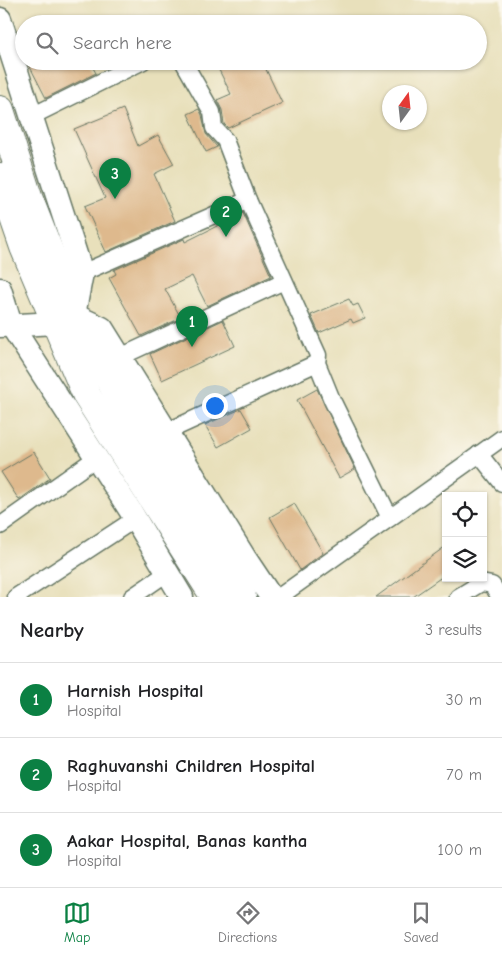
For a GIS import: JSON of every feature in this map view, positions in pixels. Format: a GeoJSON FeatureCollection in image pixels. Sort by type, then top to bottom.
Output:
{"type":"FeatureCollection","features":[{"type":"Feature","properties":{"kind":"highway"},"geometry":{"type":"LineString","coordinates":[[0,110],[87,396],[215,597]]}},
{"type":"Feature","properties":{"kind":"highway"},"geometry":{"type":"LineString","coordinates":[[0,177],[24,247],[65,319],[126,409],[242,597]]}},
{"type":"Feature","properties":{"kind":"street"},"geometry":{"type":"LineString","coordinates":[[0,19],[15,64]]}},
{"type":"Feature","properties":{"kind":"street"},"geometry":{"type":"LineString","coordinates":[[17,70],[82,274],[65,319]]}},
{"type":"Feature","properties":{"kind":"street"},"geometry":{"type":"LineString","coordinates":[[32,116],[125,70]]}},
{"type":"Feature","properties":{"kind":"street"},"geometry":{"type":"LineString","coordinates":[[188,70],[212,112],[214,128],[225,140],[248,200],[318,355],[317,363],[332,400],[390,518]]}},
{"type":"Feature","properties":{"kind":"street"},"geometry":{"type":"LineString","coordinates":[[82,274],[248,200]]}},
{"type":"Feature","properties":{"kind":"street"},"geometry":{"type":"LineString","coordinates":[[120,357],[284,282]]}},
{"type":"Feature","properties":{"kind":"street"},"geometry":{"type":"LineString","coordinates":[[0,289],[5,326],[96,458],[182,597]]}},
{"type":"Feature","properties":{"kind":"street"},"geometry":{"type":"LineString","coordinates":[[5,326],[65,319],[102,328],[271,597]]}},
{"type":"Feature","properties":{"kind":"street"},"geometry":{"type":"LineString","coordinates":[[166,432],[317,363]]}},
{"type":"Feature","properties":{"kind":"street"},"geometry":{"type":"LineString","coordinates":[[279,597],[502,438]]}},
{"type":"Feature","properties":{"kind":"street"},"geometry":{"type":"LineString","coordinates":[[480,454],[502,483]]}},
{"type":"Feature","properties":{"kind":"street"},"geometry":{"type":"LineString","coordinates":[[0,526],[96,458]]}},
{"type":"Feature","properties":{"kind":"street"},"geometry":{"type":"LineString","coordinates":[[16,597],[135,519]]}},
{"type":"Feature","properties":{"kind":"street"},"geometry":{"type":"LineString","coordinates":[[132,597],[168,573]]}},
{"type":"Feature","properties":{"kind":"street"},"geometry":{"type":"LineString","coordinates":[[458,597],[481,583],[492,585],[500,597]]}},
{"type":"Feature","properties":{"kind":"building"},"geometry":{"type":"Polygon","coordinates":[[[32,70],[94,70],[96,73],[46,98],[32,70]]]}},
{"type":"Feature","properties":{"kind":"building"},"geometry":{"type":"Polygon","coordinates":[[[219,70],[266,70],[282,103],[228,128],[224,124],[222,110],[217,100],[231,94],[219,70]]]}},
{"type":"Feature","properties":{"kind":"building"},"geometry":{"type":"Polygon","coordinates":[[[123,109],[138,146],[158,135],[174,164],[154,174],[175,221],[106,252],[85,206],[105,198],[74,129],[123,109]]]}},
{"type":"Feature","properties":{"kind":"building"},"geometry":{"type":"Polygon","coordinates":[[[199,109],[206,134],[217,147],[206,152],[188,114],[199,109]]]}},
{"type":"Feature","properties":{"kind":"building"},"geometry":{"type":"Polygon","coordinates":[[[243,213],[271,276],[207,306],[192,276],[165,289],[181,318],[141,336],[109,278],[116,274],[114,270],[184,239],[185,242],[243,213]]]}},
{"type":"Feature","properties":{"kind":"building"},"geometry":{"type":"Polygon","coordinates":[[[349,299],[353,306],[358,304],[365,318],[353,323],[351,319],[319,333],[311,315],[349,299]]]}},
{"type":"Feature","properties":{"kind":"building"},"geometry":{"type":"Polygon","coordinates":[[[223,320],[235,346],[162,380],[150,354],[223,320]]]}},
{"type":"Feature","properties":{"kind":"building"},"geometry":{"type":"Polygon","coordinates":[[[317,389],[355,469],[339,478],[297,400],[317,389]]]}},
{"type":"Feature","properties":{"kind":"building"},"geometry":{"type":"Polygon","coordinates":[[[241,409],[252,428],[218,447],[205,425],[241,409]]]}},
{"type":"Feature","properties":{"kind":"building"},"geometry":{"type":"Polygon","coordinates":[[[34,452],[50,478],[19,500],[1,472],[34,452]]]}},
{"type":"Feature","properties":{"kind":"building"},"geometry":{"type":"Polygon","coordinates":[[[294,503],[323,553],[300,570],[270,517],[294,503]]]}},
{"type":"Feature","properties":{"kind":"building"},"geometry":{"type":"Polygon","coordinates":[[[442,549],[442,577],[413,597],[376,597],[442,549]]]}},
{"type":"Feature","properties":{"kind":"place","name":"Aakar Hospital, Banas kantha"},"geometry":{"type":"Point","coordinates":[115,199]}},
{"type":"Feature","properties":{"kind":"place","name":"Raghuvanshi Children Hospital"},"geometry":{"type":"Point","coordinates":[226,237]}},
{"type":"Feature","properties":{"kind":"place","name":"Harnish Hospital"},"geometry":{"type":"Point","coordinates":[192,347]}}]}
